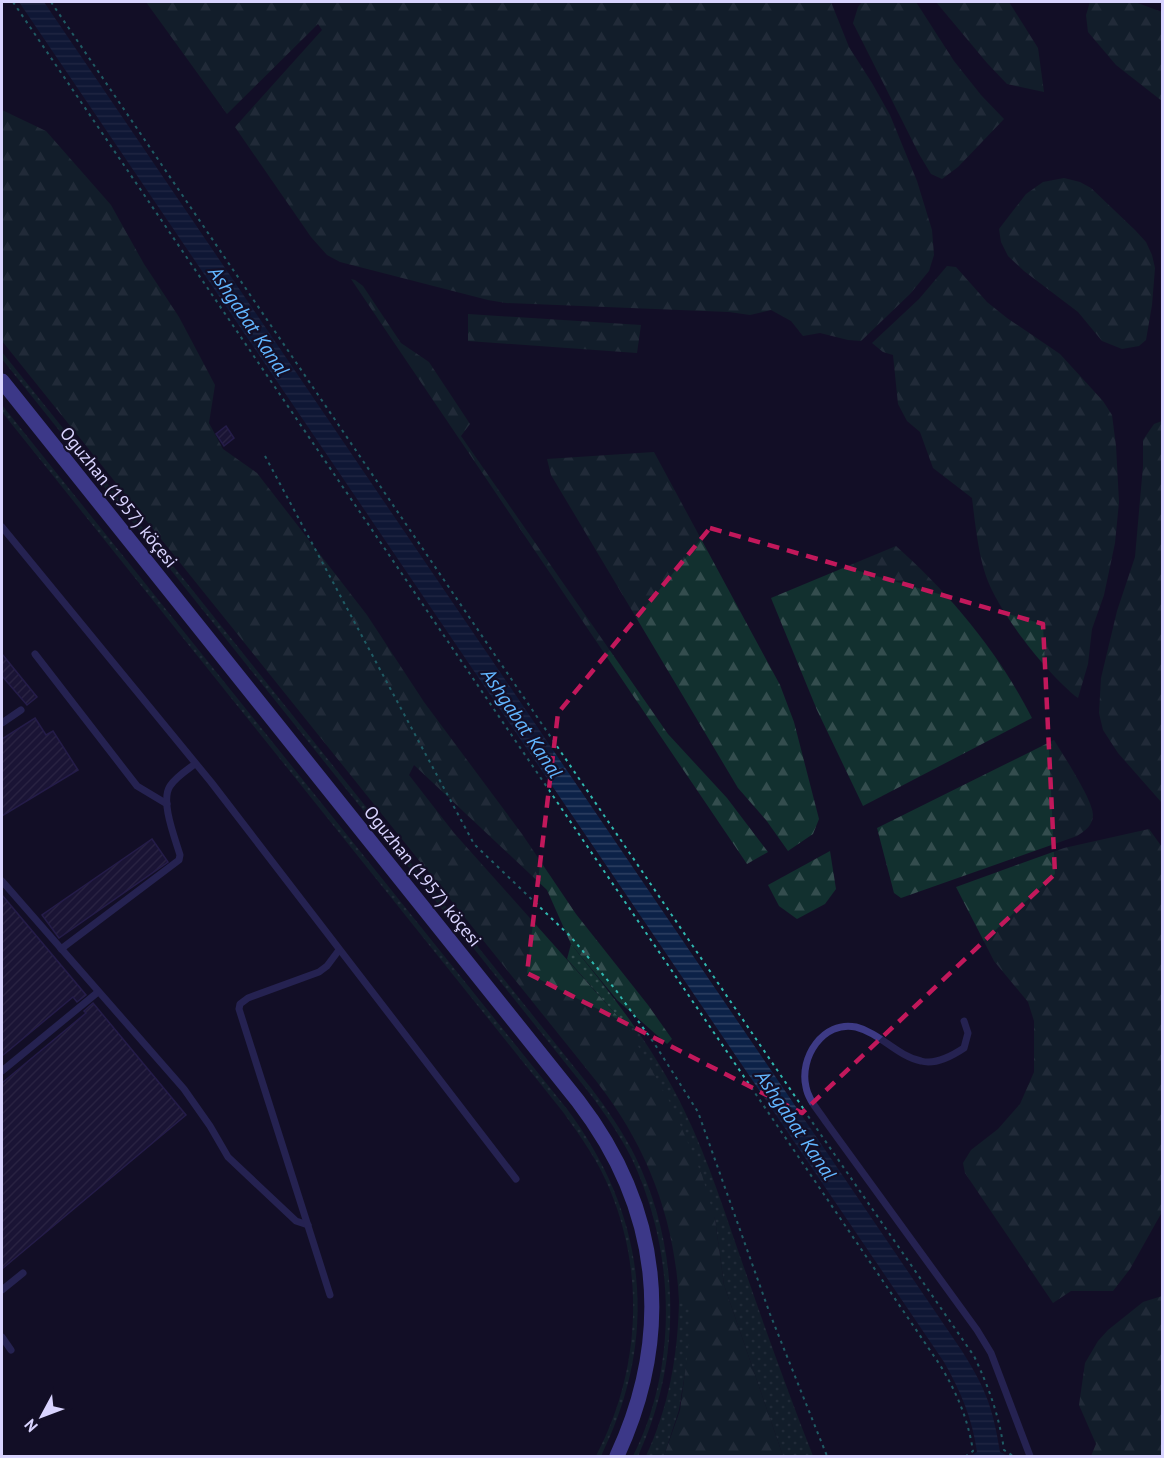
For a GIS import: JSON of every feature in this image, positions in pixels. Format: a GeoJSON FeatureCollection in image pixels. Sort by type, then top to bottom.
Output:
{"type":"FeatureCollection","features":[{"type":"Feature","properties":{"kind":"main road","name":"Oguzhan (1957) köçesi"},"geometry":{"type":"LineString","coordinates":[[2,381],[578,1101],[610,1148],[630,1188],[643,1229],[652,1302],[651,1342],[642,1392],[630,1429],[617,1456]]}},
{"type":"Feature","properties":{"kind":"lane"},"geometry":{"type":"LineString","coordinates":[[2,527],[195,764],[516,1179]]}},
{"type":"Feature","properties":{"kind":"lane"},"geometry":{"type":"LineString","coordinates":[[35,654],[137,786],[167,804]]}},
{"type":"Feature","properties":{"kind":"lane"},"geometry":{"type":"LineString","coordinates":[[2,723],[21,710]]}},
{"type":"Feature","properties":{"kind":"lane"},"geometry":{"type":"LineString","coordinates":[[61,949],[179,860],[180,855],[167,804],[167,792],[171,784],[195,764]]}},
{"type":"Feature","properties":{"kind":"lane"},"geometry":{"type":"LineString","coordinates":[[2,881],[184,1089],[228,1156],[296,1221],[308,1225]]}},
{"type":"Feature","properties":{"kind":"lane"},"geometry":{"type":"LineString","coordinates":[[330,1295],[239,1008],[240,1004],[248,998],[318,972],[327,966],[339,950]]}},
{"type":"Feature","properties":{"kind":"lane"},"geometry":{"type":"LineString","coordinates":[[2,1071],[98,992]]}},
{"type":"Feature","properties":{"kind":"lane"},"geometry":{"type":"LineString","coordinates":[[964,1021],[968,1033],[964,1048],[954,1055],[934,1062],[923,1062],[909,1057],[856,1027],[844,1027],[831,1032],[819,1039],[811,1048],[804,1075],[806,1089],[826,1122],[977,1330],[991,1353],[1030,1456]]}},
{"type":"Feature","properties":{"kind":"lane"},"geometry":{"type":"LineString","coordinates":[[2,1290],[23,1273]]}},
{"type":"Feature","properties":{"kind":"lane"},"geometry":{"type":"LineString","coordinates":[[2,1337],[11,1350]]}},
{"type":"Feature","properties":{"kind":"path"},"geometry":{"type":"LineString","coordinates":[[13,2],[940,1365],[961,1403],[969,1428],[973,1451],[966,1456]]}},
{"type":"Feature","properties":{"kind":"path"},"geometry":{"type":"LineString","coordinates":[[51,2],[974,1356],[990,1390],[999,1419],[1004,1450],[1013,1456]]}},
{"type":"Feature","properties":{"kind":"path"},"geometry":{"type":"LineString","coordinates":[[265,456],[474,844],[570,937],[615,989],[654,1043],[698,1112],[770,1314],[827,1456]]}},
{"type":"Feature","properties":{"kind":"highlighted area"},"geometry":{"type":"Polygon","coordinates":[[[710,528],[1043,624],[1055,874],[802,1113],[527,973],[558,713],[710,528]]]}},
{"type":"Feature","properties":{"kind":"green space"},"geometry":{"type":"Polygon","coordinates":[[[146,2],[831,2],[849,47],[890,115],[917,181],[932,230],[934,255],[929,271],[910,294],[861,341],[820,333],[803,336],[791,321],[771,310],[750,315],[729,312],[506,303],[340,262],[327,255],[311,237],[235,127],[322,30],[318,24],[227,114],[146,2]]]}},
{"type":"Feature","properties":{"kind":"green space"},"geometry":{"type":"Polygon","coordinates":[[[862,2],[916,2],[954,61],[1004,119],[958,167],[942,179],[931,174],[919,154],[853,23],[862,2]]]}},
{"type":"Feature","properties":{"kind":"green space"},"geometry":{"type":"Polygon","coordinates":[[[936,2],[1009,2],[1038,48],[1044,92],[1007,84],[936,2]]]}},
{"type":"Feature","properties":{"kind":"green space"},"geometry":{"type":"Polygon","coordinates":[[[1090,2],[1135,2],[1162,12],[1162,101],[1116,65],[1088,32],[1086,15],[1090,2]]]}},
{"type":"Feature","properties":{"kind":"green space"},"geometry":{"type":"Polygon","coordinates":[[[2,110],[46,131],[111,205],[144,264],[179,317],[215,385],[209,423],[223,449],[257,473],[367,615],[424,702],[522,834],[576,914],[672,1039],[667,1044],[617,1000],[571,944],[547,890],[414,765],[409,775],[454,833],[628,1028],[672,1106],[702,1175],[715,1219],[724,1285],[783,1456],[664,1456],[680,1410],[689,1342],[690,1301],[679,1301],[672,1241],[655,1185],[644,1158],[615,1106],[2,341],[2,110]]]}},
{"type":"Feature","properties":{"kind":"green space"},"geometry":{"type":"Polygon","coordinates":[[[1064,178],[1080,182],[1091,188],[1146,242],[1152,255],[1155,268],[1152,305],[1146,340],[1139,346],[1122,349],[1102,341],[1078,312],[1008,256],[1001,242],[999,229],[1026,194],[1043,182],[1064,178]]]}},
{"type":"Feature","properties":{"kind":"green space"},"geometry":{"type":"Polygon","coordinates":[[[947,266],[956,267],[987,302],[1060,354],[1103,401],[1112,415],[1119,502],[1115,543],[1104,595],[1092,629],[1088,664],[1078,698],[1039,659],[1001,607],[983,567],[972,498],[933,468],[920,432],[907,421],[898,404],[893,355],[883,352],[872,343],[919,299],[947,266]]]}},
{"type":"Feature","properties":{"kind":"green space"},"geometry":{"type":"Polygon","coordinates":[[[351,279],[363,286],[401,343],[429,362],[470,424],[461,436],[668,734],[727,798],[768,852],[747,864],[351,279]]]}},
{"type":"Feature","properties":{"kind":"green space"},"geometry":{"type":"Polygon","coordinates":[[[468,314],[641,325],[637,353],[468,341],[468,314]]]}},
{"type":"Feature","properties":{"kind":"green space"},"geometry":{"type":"Polygon","coordinates":[[[2,352],[591,1088],[625,1138],[650,1192],[661,1229],[668,1267],[670,1306],[669,1344],[663,1383],[638,1456],[633,1456],[648,1421],[658,1384],[664,1346],[666,1308],[657,1231],[646,1194],[622,1141],[587,1090],[2,359],[2,352]]]}},
{"type":"Feature","properties":{"kind":"green space"},"geometry":{"type":"Polygon","coordinates":[[[2,405],[567,1109],[594,1150],[614,1191],[628,1234],[636,1278],[637,1322],[632,1366],[620,1411],[601,1456],[596,1456],[610,1425],[629,1359],[633,1325],[633,1291],[629,1256],[621,1223],[606,1180],[595,1160],[563,1112],[2,412],[2,405]]]}},
{"type":"Feature","properties":{"kind":"green space"},"geometry":{"type":"Polygon","coordinates":[[[1162,421],[1162,803],[1118,753],[1103,730],[1099,713],[1101,678],[1117,611],[1135,557],[1143,440],[1154,424],[1162,421]]]}},
{"type":"Feature","properties":{"kind":"green space"},"geometry":{"type":"Polygon","coordinates":[[[654,452],[780,685],[794,722],[819,819],[813,834],[788,851],[766,820],[738,788],[551,475],[547,459],[654,452]]]}},
{"type":"Feature","properties":{"kind":"green space"},"geometry":{"type":"Polygon","coordinates":[[[896,546],[954,604],[972,626],[1004,670],[1032,718],[863,806],[817,710],[771,598],[896,546]]]}},
{"type":"Feature","properties":{"kind":"green space"},"geometry":{"type":"Polygon","coordinates":[[[1054,740],[1077,777],[1092,808],[1093,819],[1086,830],[1077,836],[901,898],[894,893],[877,828],[1054,740]]]}},
{"type":"Feature","properties":{"kind":"green space"},"geometry":{"type":"Polygon","coordinates":[[[1149,829],[1162,847],[1162,1212],[1130,1269],[1113,1291],[1071,1291],[1053,1303],[965,1173],[963,1163],[971,1150],[998,1129],[1020,1104],[1034,1072],[1034,1021],[1028,1002],[994,961],[956,887],[1064,848],[1149,829]]]}},
{"type":"Feature","properties":{"kind":"green space"},"geometry":{"type":"Polygon","coordinates":[[[830,851],[836,889],[825,904],[797,919],[779,906],[768,885],[830,851]]]}},
{"type":"Feature","properties":{"kind":"green space"},"geometry":{"type":"Polygon","coordinates":[[[571,944],[647,1044],[684,1110],[710,1171],[813,1456],[783,1456],[724,1285],[715,1219],[628,1028],[567,959],[571,944]]]}},
{"type":"Feature","properties":{"kind":"green space"},"geometry":{"type":"Polygon","coordinates":[[[1162,1296],[1162,1456],[1091,1456],[1096,1444],[1079,1405],[1085,1363],[1098,1341],[1108,1330],[1143,1302],[1162,1296]]]}},
{"type":"Feature","properties":{"kind":"green space"},"geometry":{"type":"Polygon","coordinates":[[[679,1301],[690,1301],[690,1342],[679,1410],[664,1456],[646,1456],[661,1419],[671,1380],[677,1341],[679,1301]]]}},
{"type":"Feature","properties":{"kind":"water","name":"Ashgabat Kanal"},"geometry":{"type":"Polygon","coordinates":[[[19,2],[44,2],[962,1351],[987,1399],[1000,1452],[1008,1456],[971,1456],[977,1452],[969,1416],[944,1362],[19,2]]]}},
{"type":"Feature","properties":{"kind":"building"},"geometry":{"type":"Polygon","coordinates":[[[226,426],[234,438],[224,446],[216,434],[226,426]]]}},
{"type":"Feature","properties":{"kind":"building"},"geometry":{"type":"Polygon","coordinates":[[[2,654],[37,697],[27,705],[2,676],[2,654]]]}},
{"type":"Feature","properties":{"kind":"building"},"geometry":{"type":"Polygon","coordinates":[[[35,718],[46,735],[53,731],[78,770],[2,816],[2,739],[35,718]]]}},
{"type":"Feature","properties":{"kind":"building"},"geometry":{"type":"Polygon","coordinates":[[[152,839],[168,862],[59,938],[42,915],[152,839]]]}},
{"type":"Feature","properties":{"kind":"building"},"geometry":{"type":"Polygon","coordinates":[[[2,895],[86,995],[77,1002],[73,997],[2,1056],[2,895]]]}},
{"type":"Feature","properties":{"kind":"building"},"geometry":{"type":"Polygon","coordinates":[[[93,1003],[186,1115],[2,1269],[2,1083],[86,1013],[84,1011],[93,1003]]]}}]}
